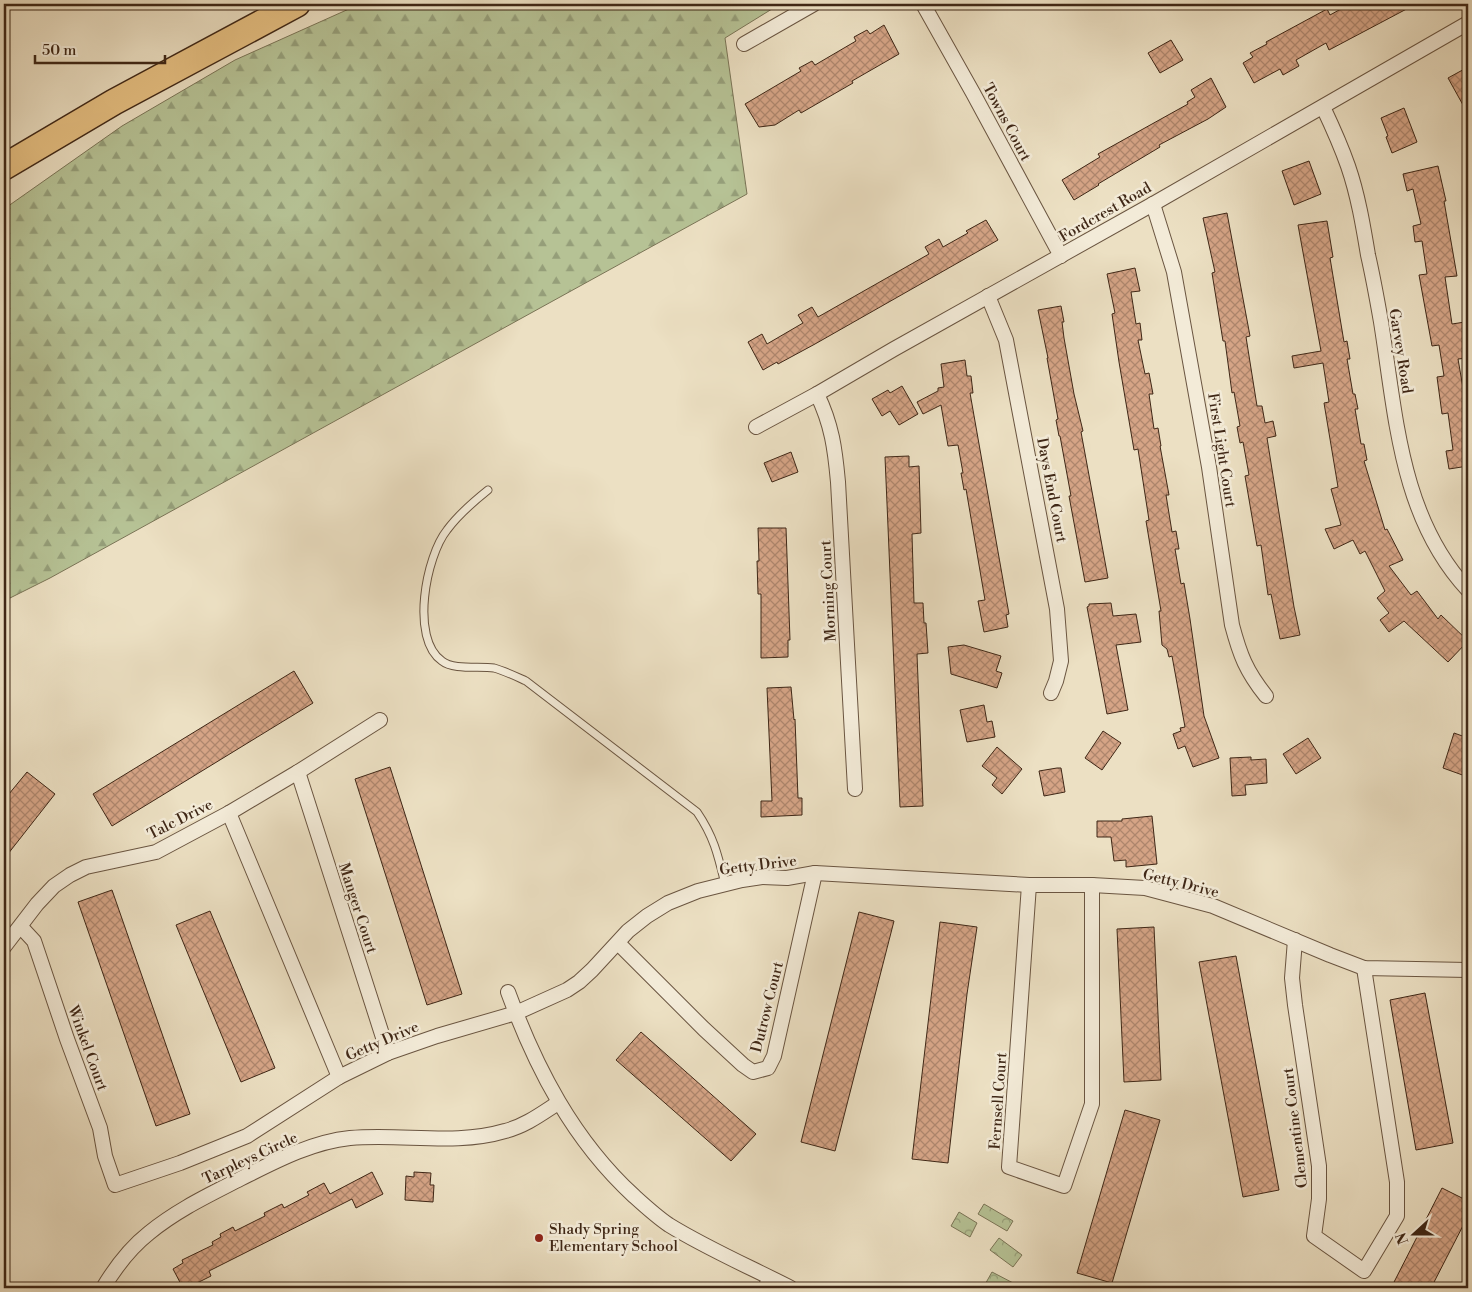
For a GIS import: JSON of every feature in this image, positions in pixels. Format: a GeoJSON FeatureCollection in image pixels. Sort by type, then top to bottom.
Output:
{"type":"FeatureCollection","features":[{"type":"Feature","properties":{"kind":"highway"},"geometry":{"type":"LineString","coordinates":[[4,150],[165,58],[267,4]]}},
{"type":"Feature","properties":{"kind":"highway"},"geometry":{"type":"LineString","coordinates":[[4,167],[121,98],[297,4]]}},
{"type":"Feature","properties":{"kind":"street"},"geometry":{"type":"LineString","coordinates":[[744,44],[814,4]]}},
{"type":"Feature","properties":{"kind":"street","name":"Towns Court"},"geometry":{"type":"LineString","coordinates":[[923,4],[1061,256]]}},
{"type":"Feature","properties":{"kind":"street","name":"Fordcrest Road"},"geometry":{"type":"LineString","coordinates":[[756,427],[1153,204],[1468,22]]}},
{"type":"Feature","properties":{"kind":"street","name":"Garvey Road"},"geometry":{"type":"LineString","coordinates":[[1323,107],[1339,141],[1357,199],[1381,320],[1402,454],[1409,483],[1419,511],[1438,550],[1448,566],[1468,590]]}},
{"type":"Feature","properties":{"kind":"street","name":"First Light Court"},"geometry":{"type":"LineString","coordinates":[[1153,204],[1174,272],[1209,467],[1232,625],[1238,648],[1248,673],[1266,696]]}},
{"type":"Feature","properties":{"kind":"street","name":"Days End Court"},"geometry":{"type":"LineString","coordinates":[[988,296],[1006,340],[1057,608],[1061,661],[1051,693]]}},
{"type":"Feature","properties":{"kind":"street","name":"Morning Court"},"geometry":{"type":"LineString","coordinates":[[817,394],[827,416],[832,434],[838,482],[855,789]]}},
{"type":"Feature","properties":{"kind":"street","name":"Talc Drive"},"geometry":{"type":"LineString","coordinates":[[4,947],[37,904],[54,886],[70,875],[86,867],[156,852],[229,813],[380,720]]}},
{"type":"Feature","properties":{"kind":"street","name":"Manger Court"},"geometry":{"type":"LineString","coordinates":[[298,772],[388,1053]]}},
{"type":"Feature","properties":{"kind":"street"},"geometry":{"type":"LineString","coordinates":[[229,813],[339,1077]]}},
{"type":"Feature","properties":{"kind":"street","name":"Getty Drive"},"geometry":{"type":"LineString","coordinates":[[115,1185],[180,1163],[247,1136],[339,1077],[388,1053],[516,1013],[542,1002],[578,982],[628,931],[668,903],[698,891],[762,877],[787,878],[816,873],[1029,885],[1092,885],[1145,888],[1213,906],[1364,968],[1468,970]]}},
{"type":"Feature","properties":{"kind":"street","name":"Dutrow Court"},"geometry":{"type":"LineString","coordinates":[[618,942],[704,1029],[743,1065],[753,1072],[761,1071],[768,1068],[774,1056],[816,873]]}},
{"type":"Feature","properties":{"kind":"street","name":"Fernsell Court"},"geometry":{"type":"LineString","coordinates":[[1029,885],[1009,1167],[1064,1186],[1092,1104],[1092,885]]}},
{"type":"Feature","properties":{"kind":"street","name":"Winkel Court"},"geometry":{"type":"LineString","coordinates":[[21,927],[34,941],[100,1128],[105,1156],[115,1185]]}},
{"type":"Feature","properties":{"kind":"street","name":"Clementine Court"},"geometry":{"type":"LineString","coordinates":[[1295,940],[1292,978],[1319,1166],[1319,1199],[1314,1236],[1364,1271],[1397,1216],[1397,1182],[1364,968]]}},
{"type":"Feature","properties":{"kind":"street"},"geometry":{"type":"LineString","coordinates":[[508,992],[534,1058],[558,1103],[588,1146],[607,1169],[650,1210],[669,1225],[740,1263],[764,1282],[790,1288]]}},
{"type":"Feature","properties":{"kind":"street","name":"Tarpleys Circle"},"geometry":{"type":"LineString","coordinates":[[103,1288],[114,1271],[149,1233],[196,1201],[279,1160],[316,1146],[348,1138],[486,1136],[525,1124],[558,1103]]}},
{"type":"Feature","properties":{"kind":"lane"},"geometry":{"type":"LineString","coordinates":[[488,490],[466,508],[446,531],[436,550],[426,585],[423,621],[427,640],[433,653],[442,662],[449,665],[493,668],[508,672],[526,681],[697,812],[708,828],[725,884]]}},
{"type":"Feature","properties":{"kind":"green space"},"geometry":{"type":"Polygon","coordinates":[[[360,4],[780,4],[725,38],[747,194],[50,578],[4,601],[4,209],[122,126],[235,60],[360,4]]]}},
{"type":"Feature","properties":{"kind":"green space"},"geometry":{"type":"Polygon","coordinates":[[[984,1204],[1013,1221],[1007,1231],[978,1214],[984,1204]]]}},
{"type":"Feature","properties":{"kind":"green space"},"geometry":{"type":"Polygon","coordinates":[[[959,1212],[977,1223],[970,1237],[951,1226],[959,1212]]]}},
{"type":"Feature","properties":{"kind":"green space"},"geometry":{"type":"Polygon","coordinates":[[[999,1238],[1022,1255],[1013,1267],[990,1250],[999,1238]]]}},
{"type":"Feature","properties":{"kind":"green space"},"geometry":{"type":"Polygon","coordinates":[[[992,1272],[1017,1285],[1015,1288],[983,1288],[992,1272]]]}},
{"type":"Feature","properties":{"kind":"building"},"geometry":{"type":"Polygon","coordinates":[[[1350,4],[1416,4],[1329,50],[1326,43],[1296,60],[1299,66],[1283,75],[1280,69],[1254,83],[1243,63],[1253,57],[1250,53],[1267,44],[1266,42],[1327,9],[1330,15],[1350,4]]]}},
{"type":"Feature","properties":{"kind":"building"},"geometry":{"type":"Polygon","coordinates":[[[884,25],[899,54],[801,113],[799,110],[775,125],[759,127],[745,104],[801,71],[799,68],[812,61],[815,65],[856,41],[854,37],[867,30],[870,34],[884,25]]]}},
{"type":"Feature","properties":{"kind":"building"},"geometry":{"type":"Polygon","coordinates":[[[1171,40],[1183,60],[1160,73],[1148,53],[1171,40]]]}},
{"type":"Feature","properties":{"kind":"building"},"geometry":{"type":"Polygon","coordinates":[[[1468,67],[1468,114],[1448,78],[1468,67]]]}},
{"type":"Feature","properties":{"kind":"building"},"geometry":{"type":"Polygon","coordinates":[[[1211,78],[1226,107],[1208,119],[1159,145],[1160,147],[1074,200],[1062,180],[1100,157],[1098,154],[1188,104],[1187,102],[1195,97],[1191,90],[1211,78]]]}},
{"type":"Feature","properties":{"kind":"building"},"geometry":{"type":"Polygon","coordinates":[[[1404,108],[1417,142],[1392,153],[1381,118],[1404,108]]]}},
{"type":"Feature","properties":{"kind":"building"},"geometry":{"type":"Polygon","coordinates":[[[1309,161],[1321,194],[1294,205],[1282,171],[1309,161]]]}},
{"type":"Feature","properties":{"kind":"building"},"geometry":{"type":"Polygon","coordinates":[[[1438,166],[1446,201],[1444,201],[1457,276],[1445,277],[1452,324],[1465,322],[1466,330],[1468,329],[1468,358],[1458,359],[1468,417],[1468,466],[1449,469],[1446,451],[1453,450],[1448,413],[1442,414],[1437,377],[1444,376],[1439,345],[1432,346],[1419,275],[1427,274],[1422,241],[1415,242],[1413,226],[1421,224],[1413,189],[1407,191],[1403,174],[1438,166]]]}},
{"type":"Feature","properties":{"kind":"building"},"geometry":{"type":"Polygon","coordinates":[[[1227,213],[1250,336],[1246,337],[1257,406],[1262,406],[1265,423],[1273,421],[1276,436],[1267,438],[1300,635],[1280,639],[1271,594],[1268,595],[1261,545],[1257,546],[1245,476],[1249,475],[1243,442],[1240,443],[1237,427],[1240,426],[1234,392],[1232,393],[1225,341],[1223,341],[1212,273],[1215,272],[1203,218],[1227,213]]]}},
{"type":"Feature","properties":{"kind":"building"},"geometry":{"type":"Polygon","coordinates":[[[986,220],[998,240],[815,344],[763,370],[748,342],[762,334],[767,344],[803,323],[798,315],[812,307],[818,317],[929,254],[925,247],[939,239],[943,247],[986,220]]]}},
{"type":"Feature","properties":{"kind":"building"},"geometry":{"type":"Polygon","coordinates":[[[1327,221],[1333,257],[1330,258],[1344,342],[1347,341],[1350,359],[1347,359],[1353,394],[1355,394],[1358,409],[1355,409],[1361,444],[1364,444],[1367,460],[1364,461],[1385,530],[1387,529],[1403,560],[1389,566],[1411,595],[1417,591],[1438,619],[1441,615],[1468,641],[1448,662],[1404,621],[1389,632],[1380,620],[1389,613],[1377,598],[1385,591],[1365,551],[1360,554],[1353,540],[1334,549],[1325,529],[1341,525],[1331,489],[1338,487],[1324,403],[1329,402],[1323,363],[1294,368],[1292,356],[1321,351],[1298,225],[1327,221]]]}},
{"type":"Feature","properties":{"kind":"building"},"geometry":{"type":"Polygon","coordinates":[[[1135,268],[1140,291],[1131,292],[1136,324],[1140,323],[1142,340],[1138,340],[1145,374],[1149,373],[1153,394],[1149,394],[1154,429],[1158,428],[1169,495],[1166,495],[1172,532],[1176,531],[1179,549],[1175,549],[1181,584],[1184,583],[1204,716],[1219,758],[1193,767],[1185,746],[1178,749],[1173,734],[1181,731],[1180,728],[1185,727],[1172,656],[1169,657],[1167,649],[1162,645],[1159,611],[1161,611],[1146,521],[1149,520],[1138,449],[1134,450],[1112,314],[1115,313],[1107,274],[1135,268]]]}},
{"type":"Feature","properties":{"kind":"building"},"geometry":{"type":"Polygon","coordinates":[[[1061,306],[1064,338],[1083,431],[1081,432],[1108,578],[1085,582],[1056,420],[1058,419],[1048,358],[1038,310],[1061,306]]]}},
{"type":"Feature","properties":{"kind":"building"},"geometry":{"type":"Polygon","coordinates":[[[965,360],[967,376],[971,376],[973,393],[970,393],[1009,614],[1006,615],[1008,627],[984,632],[978,601],[985,600],[966,489],[964,490],[961,473],[963,473],[958,445],[948,446],[941,405],[923,414],[917,402],[938,391],[938,388],[944,387],[941,364],[965,360]]]}},
{"type":"Feature","properties":{"kind":"building"},"geometry":{"type":"Polygon","coordinates":[[[902,386],[918,414],[899,425],[890,411],[882,416],[872,399],[888,390],[890,393],[902,386]]]}},
{"type":"Feature","properties":{"kind":"building"},"geometry":{"type":"Polygon","coordinates":[[[791,452],[798,472],[772,482],[764,463],[791,452]]]}},
{"type":"Feature","properties":{"kind":"building"},"geometry":{"type":"Polygon","coordinates":[[[909,456],[909,467],[919,466],[921,533],[912,534],[914,603],[923,603],[928,653],[917,654],[923,806],[900,807],[885,457],[909,456]]]}},
{"type":"Feature","properties":{"kind":"building"},"geometry":{"type":"Polygon","coordinates":[[[758,528],[786,528],[790,640],[788,640],[788,657],[761,658],[761,594],[758,594],[757,561],[759,561],[758,528]]]}},
{"type":"Feature","properties":{"kind":"building"},"geometry":{"type":"Polygon","coordinates":[[[1111,603],[1113,616],[1136,614],[1141,642],[1116,645],[1128,710],[1107,714],[1087,607],[1089,604],[1111,603]]]}},
{"type":"Feature","properties":{"kind":"building"},"geometry":{"type":"Polygon","coordinates":[[[964,645],[1001,656],[996,671],[1002,673],[997,688],[951,674],[948,647],[964,645]]]}},
{"type":"Feature","properties":{"kind":"building"},"geometry":{"type":"Polygon","coordinates":[[[294,671],[313,703],[112,826],[93,794],[294,671]]]}},
{"type":"Feature","properties":{"kind":"building"},"geometry":{"type":"Polygon","coordinates":[[[791,687],[795,719],[798,798],[802,798],[802,815],[761,817],[761,801],[772,801],[767,688],[791,687]]]}},
{"type":"Feature","properties":{"kind":"building"},"geometry":{"type":"Polygon","coordinates":[[[984,705],[987,722],[992,721],[995,737],[967,742],[960,710],[984,705]]]}},
{"type":"Feature","properties":{"kind":"building"},"geometry":{"type":"Polygon","coordinates":[[[1103,731],[1121,743],[1102,770],[1085,758],[1103,731]]]}},
{"type":"Feature","properties":{"kind":"building"},"geometry":{"type":"Polygon","coordinates":[[[1454,733],[1468,738],[1468,777],[1443,768],[1454,733]]]}},
{"type":"Feature","properties":{"kind":"building"},"geometry":{"type":"Polygon","coordinates":[[[1308,738],[1321,758],[1296,774],[1283,754],[1308,738]]]}},
{"type":"Feature","properties":{"kind":"building"},"geometry":{"type":"Polygon","coordinates":[[[997,747],[1022,769],[1002,794],[992,785],[997,778],[982,766],[997,747]]]}},
{"type":"Feature","properties":{"kind":"building"},"geometry":{"type":"Polygon","coordinates":[[[1251,757],[1251,760],[1266,759],[1267,783],[1245,785],[1246,795],[1232,796],[1230,758],[1251,757]]]}},
{"type":"Feature","properties":{"kind":"building"},"geometry":{"type":"Polygon","coordinates":[[[390,767],[462,994],[427,1005],[355,779],[390,767]]]}},
{"type":"Feature","properties":{"kind":"building"},"geometry":{"type":"Polygon","coordinates":[[[1061,768],[1065,792],[1044,796],[1039,771],[1061,768]]]}},
{"type":"Feature","properties":{"kind":"building"},"geometry":{"type":"Polygon","coordinates":[[[27,772],[55,794],[4,859],[4,800],[27,772]]]}},
{"type":"Feature","properties":{"kind":"building"},"geometry":{"type":"Polygon","coordinates":[[[1152,816],[1157,864],[1126,867],[1126,860],[1114,861],[1111,837],[1097,837],[1097,821],[1122,821],[1122,819],[1152,816]]]}},
{"type":"Feature","properties":{"kind":"building"},"geometry":{"type":"Polygon","coordinates":[[[112,890],[190,1114],[156,1126],[78,902],[112,890]]]}},
{"type":"Feature","properties":{"kind":"building"},"geometry":{"type":"Polygon","coordinates":[[[210,911],[275,1068],[241,1082],[176,925],[210,911]]]}},
{"type":"Feature","properties":{"kind":"building"},"geometry":{"type":"Polygon","coordinates":[[[859,912],[894,921],[835,1151],[801,1142],[859,912]]]}},
{"type":"Feature","properties":{"kind":"building"},"geometry":{"type":"Polygon","coordinates":[[[940,922],[977,927],[967,994],[948,1163],[912,1159],[940,922]]]}},
{"type":"Feature","properties":{"kind":"building"},"geometry":{"type":"Polygon","coordinates":[[[1154,927],[1161,1080],[1124,1082],[1117,929],[1154,927]]]}},
{"type":"Feature","properties":{"kind":"building"},"geometry":{"type":"Polygon","coordinates":[[[1236,956],[1279,1190],[1243,1197],[1199,962],[1236,956]]]}},
{"type":"Feature","properties":{"kind":"building"},"geometry":{"type":"Polygon","coordinates":[[[1425,993],[1453,1143],[1416,1150],[1390,1000],[1425,993]]]}},
{"type":"Feature","properties":{"kind":"building"},"geometry":{"type":"Polygon","coordinates":[[[641,1032],[756,1134],[731,1161],[616,1060],[641,1032]]]}},
{"type":"Feature","properties":{"kind":"building"},"geometry":{"type":"Polygon","coordinates":[[[1125,1110],[1160,1120],[1112,1283],[1077,1273],[1125,1110]]]}},
{"type":"Feature","properties":{"kind":"building"},"geometry":{"type":"Polygon","coordinates":[[[372,1172],[383,1194],[356,1208],[352,1199],[209,1271],[211,1276],[187,1288],[183,1288],[173,1269],[183,1263],[182,1260],[213,1245],[212,1242],[221,1237],[220,1234],[233,1227],[235,1231],[265,1216],[264,1213],[282,1204],[284,1208],[309,1195],[307,1192],[324,1183],[330,1194],[372,1172]]]}},
{"type":"Feature","properties":{"kind":"building"},"geometry":{"type":"Polygon","coordinates":[[[414,1172],[431,1173],[430,1185],[434,1185],[433,1202],[405,1200],[406,1176],[414,1177],[414,1172]]]}},
{"type":"Feature","properties":{"kind":"building"},"geometry":{"type":"Polygon","coordinates":[[[1442,1188],[1468,1201],[1468,1216],[1431,1288],[1391,1288],[1442,1188]]]}},
{"type":"Feature","properties":{"kind":"place","name":"Shady Spring Elementary School"},"geometry":{"type":"Point","coordinates":[539,1238]}}]}
